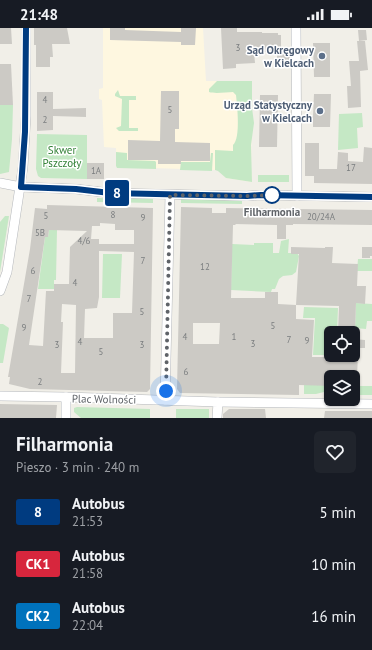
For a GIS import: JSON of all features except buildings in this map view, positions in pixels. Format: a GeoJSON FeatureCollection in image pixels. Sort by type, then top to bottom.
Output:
{"type":"FeatureCollection","features":[{"type":"Feature","properties":{"kind":"street"},"geometry":{"type":"LineString","coordinates":[[0,291],[7,272],[21,187],[25,132],[26,28]]}},
{"type":"Feature","properties":{"kind":"street"},"geometry":{"type":"LineString","coordinates":[[296,28],[297,196]]}},
{"type":"Feature","properties":{"kind":"street"},"geometry":{"type":"LineString","coordinates":[[0,183],[21,187],[76,189],[110,193],[372,197]]}},
{"type":"Feature","properties":{"kind":"street"},"geometry":{"type":"LineString","coordinates":[[166,400],[170,195]]}},
{"type":"Feature","properties":{"kind":"street"},"geometry":{"type":"LineString","coordinates":[[0,396],[66,397]]}},
{"type":"Feature","properties":{"kind":"street","name":"Plac Wolności"},"geometry":{"type":"LineString","coordinates":[[66,418],[66,397],[218,402],[372,404]]}},
{"type":"Feature","properties":{"kind":"street"},"geometry":{"type":"LineString","coordinates":[[217,418],[218,402]]}},
{"type":"Feature","properties":{"kind":"shaded area"},"geometry":{"type":"Polygon","coordinates":[[[103,28],[203,28],[206,81],[252,81],[252,182],[226,178],[218,170],[116,167],[116,148],[104,147],[102,100],[99,99],[99,89],[103,88],[103,28]]]}},
{"type":"Feature","properties":{"kind":"green space"},"geometry":{"type":"Polygon","coordinates":[[[217,81],[252,81],[252,108],[254,123],[251,145],[252,182],[226,178],[215,170],[215,150],[233,151],[233,145],[238,129],[236,95],[233,92],[209,92],[209,89],[217,81]]]}},
{"type":"Feature","properties":{"kind":"green space"},"geometry":{"type":"Polygon","coordinates":[[[118,90],[120,96],[136,96],[136,100],[129,100],[129,128],[138,128],[138,131],[119,131],[116,128],[121,126],[122,99],[115,96],[118,90]]]}},
{"type":"Feature","properties":{"kind":"green space"},"geometry":{"type":"Polygon","coordinates":[[[0,105],[13,105],[9,172],[0,174],[0,105]]]}},
{"type":"Feature","properties":{"kind":"green space"},"geometry":{"type":"Polygon","coordinates":[[[362,113],[363,127],[357,128],[358,148],[338,150],[339,114],[362,113]]]}},
{"type":"Feature","properties":{"kind":"green space","name":"Skwer Pszczoły"},"geometry":{"type":"Polygon","coordinates":[[[37,134],[87,135],[87,179],[41,178],[38,176],[36,169],[37,134]]]}},
{"type":"Feature","properties":{"kind":"green space"},"geometry":{"type":"Polygon","coordinates":[[[116,152],[127,153],[127,160],[155,161],[156,169],[117,168],[116,152]]]}},
{"type":"Feature","properties":{"kind":"green space"},"geometry":{"type":"Polygon","coordinates":[[[211,153],[213,153],[212,171],[180,170],[181,162],[210,162],[211,153]]]}},
{"type":"Feature","properties":{"kind":"green space"},"geometry":{"type":"Polygon","coordinates":[[[258,175],[289,175],[289,182],[258,182],[258,175]]]}},
{"type":"Feature","properties":{"kind":"green space"},"geometry":{"type":"Polygon","coordinates":[[[97,198],[153,199],[153,203],[97,202],[97,198]]]}},
{"type":"Feature","properties":{"kind":"green space"},"geometry":{"type":"Polygon","coordinates":[[[181,199],[242,201],[242,204],[181,203],[181,199]]]}},
{"type":"Feature","properties":{"kind":"green space"},"geometry":{"type":"Polygon","coordinates":[[[5,216],[9,216],[0,272],[0,222],[5,216]]]}},
{"type":"Feature","properties":{"kind":"green space"},"geometry":{"type":"Polygon","coordinates":[[[49,230],[57,230],[56,280],[54,280],[54,289],[38,289],[45,237],[48,237],[49,230]]]}},
{"type":"Feature","properties":{"kind":"green space"},"geometry":{"type":"Polygon","coordinates":[[[289,239],[288,253],[297,253],[299,256],[296,272],[292,275],[283,276],[279,279],[275,289],[272,289],[271,292],[231,290],[232,244],[254,245],[254,243],[273,243],[273,253],[279,253],[281,241],[289,239]]]}},
{"type":"Feature","properties":{"kind":"green space"},"geometry":{"type":"Polygon","coordinates":[[[103,254],[122,254],[120,298],[102,298],[103,254]]]}},
{"type":"Feature","properties":{"kind":"green space"},"geometry":{"type":"Polygon","coordinates":[[[358,259],[372,259],[372,271],[357,271],[358,259]]]}},
{"type":"Feature","properties":{"kind":"green space"},"geometry":{"type":"Polygon","coordinates":[[[356,303],[372,304],[372,321],[367,321],[366,329],[360,328],[360,326],[355,326],[356,303]]]}},
{"type":"Feature","properties":{"kind":"green space"},"geometry":{"type":"Polygon","coordinates":[[[304,307],[338,308],[337,326],[324,326],[324,355],[313,355],[315,318],[303,318],[304,307]]]}},
{"type":"Feature","properties":{"kind":"green space"},"geometry":{"type":"Polygon","coordinates":[[[0,324],[3,324],[9,328],[3,363],[0,363],[0,324]]]}},
{"type":"Feature","properties":{"kind":"green space"},"geometry":{"type":"Polygon","coordinates":[[[304,385],[324,385],[324,392],[304,394],[304,385]]]}},
{"type":"Feature","properties":{"kind":"green space"},"geometry":{"type":"Polygon","coordinates":[[[360,386],[372,386],[372,395],[360,395],[360,386]]]}},
{"type":"Feature","properties":{"kind":"green space"},"geometry":{"type":"Polygon","coordinates":[[[74,408],[150,409],[150,418],[81,418],[74,412],[74,408]]]}},
{"type":"Feature","properties":{"kind":"green space"},"geometry":{"type":"Polygon","coordinates":[[[176,409],[209,409],[209,418],[176,418],[176,409]]]}},
{"type":"Feature","properties":{"kind":"bus line","name":"8"},"geometry":{"type":"LineString","coordinates":[[26,28],[26,116],[21,187],[76,189],[110,193],[372,197]]}},
{"type":"Feature","properties":{"kind":"place","name":"Sąd Okręgowy w Kielcach"},"geometry":{"type":"Point","coordinates":[322,56]}},
{"type":"Feature","properties":{"kind":"place","name":"Urząd Statystyczny w Kielcach"},"geometry":{"type":"Point","coordinates":[320,111]}},
{"type":"Feature","properties":{"kind":"place","name":"Filharmonia"},"geometry":{"type":"Point","coordinates":[272,195]}},
{"type":"Feature","properties":{"kind":"route"},"geometry":{"type":"LineString","coordinates":[[166,391],[170,195],[272,195]]}}]}
